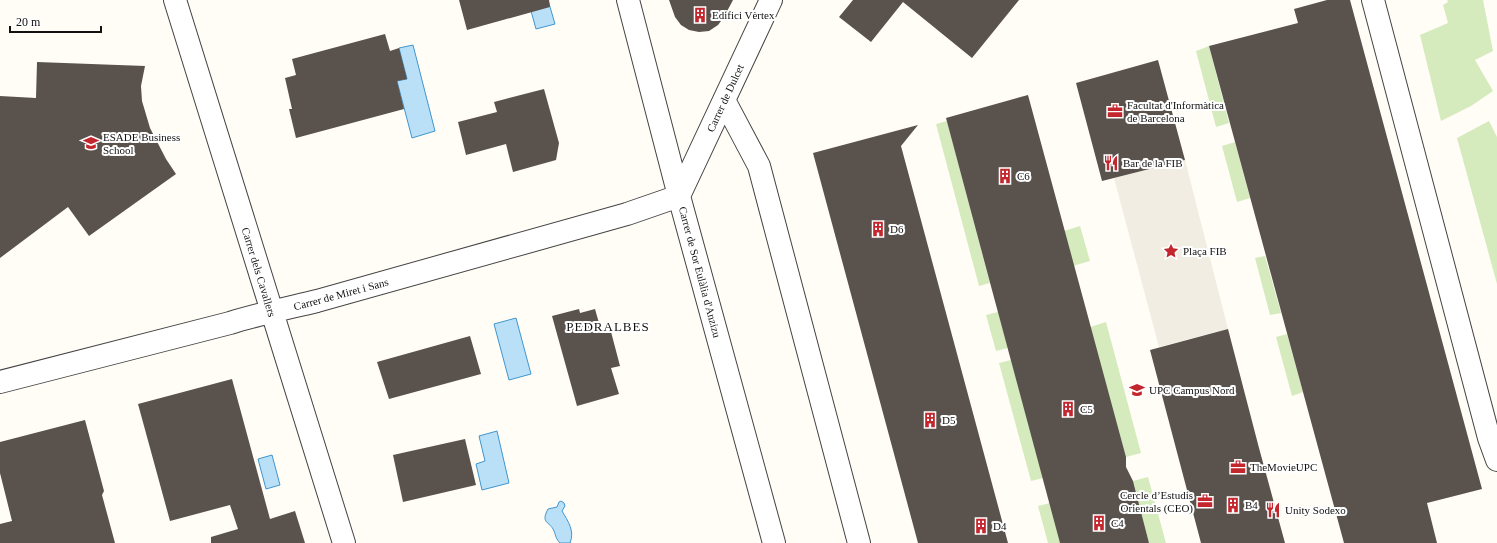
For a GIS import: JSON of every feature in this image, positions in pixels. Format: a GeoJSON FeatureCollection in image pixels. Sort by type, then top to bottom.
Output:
{"type":"FeatureCollection","features":[{"type":"Feature","properties":{"kind":"street","name":"Carrer dels Cavallers"},"geometry":{"type":"LineString","coordinates":[[174,0],[344,543]]}},
{"type":"Feature","properties":{"kind":"street","name":"Carrer de Sor Eulàlia d'Anzizu"},"geometry":{"type":"LineString","coordinates":[[628,0],[774,543]]}},
{"type":"Feature","properties":{"kind":"street","name":"Carrer de Dulcet"},"geometry":{"type":"LineString","coordinates":[[680,196],[771,0]]}},
{"type":"Feature","properties":{"kind":"street"},"geometry":{"type":"LineString","coordinates":[[1373,0],[1489,438],[1497,460]]}},
{"type":"Feature","properties":{"kind":"street"},"geometry":{"type":"LineString","coordinates":[[724,100],[759,166],[859,543]]}},
{"type":"Feature","properties":{"kind":"street","name":"Carrer de Miret i Sans"},"geometry":{"type":"LineString","coordinates":[[0,382],[230,323],[258,314],[272,313],[627,214],[680,196]]}},
{"type":"Feature","properties":{"kind":"green space"},"geometry":{"type":"Polygon","coordinates":[[[1447,0],[1483,0],[1493,51],[1475,60],[1493,91],[1471,106],[1441,121],[1420,35],[1448,23],[1443,5],[1448,2],[1447,0]]]}},
{"type":"Feature","properties":{"kind":"green space"},"geometry":{"type":"Polygon","coordinates":[[[1209,46],[1229,123],[1216,127],[1196,51],[1209,46]]]}},
{"type":"Feature","properties":{"kind":"green space"},"geometry":{"type":"Polygon","coordinates":[[[947,121],[990,283],[979,286],[936,124],[947,121]]]}},
{"type":"Feature","properties":{"kind":"green space"},"geometry":{"type":"Polygon","coordinates":[[[1489,121],[1497,137],[1497,284],[1457,138],[1489,121]]]}},
{"type":"Feature","properties":{"kind":"green space"},"geometry":{"type":"Polygon","coordinates":[[[1235,142],[1250,198],[1237,202],[1222,146],[1235,142]]]}},
{"type":"Feature","properties":{"kind":"green space"},"geometry":{"type":"Polygon","coordinates":[[[1080,226],[1090,261],[1073,266],[1064,231],[1080,226]]]}},
{"type":"Feature","properties":{"kind":"green space"},"geometry":{"type":"Polygon","coordinates":[[[1265,256],[1281,313],[1270,315],[1255,258],[1265,256]]]}},
{"type":"Feature","properties":{"kind":"green space"},"geometry":{"type":"Polygon","coordinates":[[[998,312],[1008,348],[996,351],[986,315],[998,312]]]}},
{"type":"Feature","properties":{"kind":"green space"},"geometry":{"type":"Polygon","coordinates":[[[1106,322],[1141,453],[1126,457],[1090,327],[1106,322]]]}},
{"type":"Feature","properties":{"kind":"green space"},"geometry":{"type":"Polygon","coordinates":[[[1287,334],[1303,392],[1292,396],[1276,337],[1287,334]]]}},
{"type":"Feature","properties":{"kind":"green space"},"geometry":{"type":"Polygon","coordinates":[[[1011,360],[1043,478],[1031,481],[999,363],[1011,360]]]}},
{"type":"Feature","properties":{"kind":"green space"},"geometry":{"type":"Polygon","coordinates":[[[1148,477],[1166,543],[1149,543],[1133,481],[1148,477]]]}},
{"type":"Feature","properties":{"kind":"green space"},"geometry":{"type":"Polygon","coordinates":[[[1050,503],[1061,543],[1048,543],[1038,506],[1050,503]]]}},
{"type":"Feature","properties":{"kind":"shaded area","name":"Plaça FIB"},"geometry":{"type":"Polygon","coordinates":[[[1185,160],[1228,329],[1159,347],[1114,178],[1185,160]]]}},
{"type":"Feature","properties":{"kind":"water"},"geometry":{"type":"Polygon","coordinates":[[[528,0],[548,0],[555,24],[536,29],[528,0]]]}},
{"type":"Feature","properties":{"kind":"water"},"geometry":{"type":"Polygon","coordinates":[[[413,45],[435,131],[412,138],[397,81],[407,79],[399,48],[413,45]]]}},
{"type":"Feature","properties":{"kind":"water"},"geometry":{"type":"Polygon","coordinates":[[[516,318],[531,374],[509,380],[494,324],[516,318]]]}},
{"type":"Feature","properties":{"kind":"water"},"geometry":{"type":"Polygon","coordinates":[[[497,431],[509,483],[482,490],[476,464],[485,461],[479,436],[497,431]]]}},
{"type":"Feature","properties":{"kind":"water"},"geometry":{"type":"Polygon","coordinates":[[[272,455],[280,485],[266,489],[258,459],[272,455]]]}},
{"type":"Feature","properties":{"kind":"water"},"geometry":{"type":"Polygon","coordinates":[[[561,501],[565,506],[562,511],[572,534],[570,543],[560,543],[554,531],[545,520],[548,509],[557,507],[561,501]]]}},
{"type":"Feature","properties":{"kind":"building"},"geometry":{"type":"Polygon","coordinates":[[[459,0],[549,0],[550,7],[467,30],[459,0]]]}},
{"type":"Feature","properties":{"kind":"building","name":"Edifici Vèrtex"},"geometry":{"type":"Polygon","coordinates":[[[669,0],[733,0],[718,25],[709,31],[699,32],[689,30],[681,25],[675,17],[669,0]]]}},
{"type":"Feature","properties":{"kind":"building"},"geometry":{"type":"Polygon","coordinates":[[[853,0],[1019,0],[972,58],[903,2],[871,42],[839,17],[853,0]]]}},
{"type":"Feature","properties":{"kind":"building"},"geometry":{"type":"Polygon","coordinates":[[[1327,0],[1350,0],[1482,489],[1427,503],[1437,543],[1344,543],[1209,46],[1298,23],[1294,9],[1327,0]]]}},
{"type":"Feature","properties":{"kind":"building"},"geometry":{"type":"Polygon","coordinates":[[[385,34],[390,51],[399,48],[407,79],[397,81],[404,109],[296,138],[289,109],[292,109],[285,78],[296,75],[292,59],[385,34]]]}},
{"type":"Feature","properties":{"kind":"building"},"geometry":{"type":"Polygon","coordinates":[[[1158,60],[1185,160],[1102,181],[1076,83],[1158,60]]]}},
{"type":"Feature","properties":{"kind":"building"},"geometry":{"type":"Polygon","coordinates":[[[37,62],[145,66],[141,86],[142,101],[150,128],[166,159],[176,174],[89,236],[68,207],[0,258],[0,96],[36,98],[37,62]]]}},
{"type":"Feature","properties":{"kind":"building"},"geometry":{"type":"Polygon","coordinates":[[[544,89],[559,143],[556,160],[513,172],[506,144],[466,155],[458,122],[497,112],[494,102],[544,89]]]}},
{"type":"Feature","properties":{"kind":"building"},"geometry":{"type":"Polygon","coordinates":[[[1028,95],[1126,457],[1126,467],[1133,481],[1149,543],[1060,543],[946,118],[1028,95]]]}},
{"type":"Feature","properties":{"kind":"building"},"geometry":{"type":"Polygon","coordinates":[[[918,125],[901,146],[1008,543],[918,543],[813,153],[918,125]]]}},
{"type":"Feature","properties":{"kind":"building"},"geometry":{"type":"Polygon","coordinates":[[[579,309],[580,313],[595,309],[601,330],[610,328],[620,366],[611,368],[619,394],[577,406],[552,316],[579,309]]]}},
{"type":"Feature","properties":{"kind":"building"},"geometry":{"type":"Polygon","coordinates":[[[1228,329],[1285,543],[1201,543],[1150,350],[1228,329]]]}},
{"type":"Feature","properties":{"kind":"building"},"geometry":{"type":"Polygon","coordinates":[[[470,336],[481,374],[389,399],[377,362],[470,336]]]}},
{"type":"Feature","properties":{"kind":"building"},"geometry":{"type":"Polygon","coordinates":[[[232,379],[270,519],[295,511],[305,543],[211,543],[211,537],[238,529],[230,505],[170,521],[138,404],[232,379]]]}},
{"type":"Feature","properties":{"kind":"building"},"geometry":{"type":"Polygon","coordinates":[[[85,420],[104,491],[102,495],[115,543],[0,543],[0,524],[12,521],[0,473],[0,442],[85,420]]]}},
{"type":"Feature","properties":{"kind":"building"},"geometry":{"type":"Polygon","coordinates":[[[465,439],[476,485],[403,502],[393,455],[465,439]]]}},
{"type":"Feature","properties":{"kind":"place","name":"Edifici Vèrtex"},"geometry":{"type":"Point","coordinates":[700,15]}},
{"type":"Feature","properties":{"kind":"place","name":"Facultat d'Informàtica de Barcelona"},"geometry":{"type":"Point","coordinates":[1115,111]}},
{"type":"Feature","properties":{"kind":"place","name":"ESADE Business School"},"geometry":{"type":"Point","coordinates":[91,143]}},
{"type":"Feature","properties":{"kind":"place","name":"Bar de la FIB"},"geometry":{"type":"Point","coordinates":[1111,163]}},
{"type":"Feature","properties":{"kind":"place","name":"C6"},"geometry":{"type":"Point","coordinates":[1005,176]}},
{"type":"Feature","properties":{"kind":"place","name":"D6"},"geometry":{"type":"Point","coordinates":[878,229]}},
{"type":"Feature","properties":{"kind":"place","name":"Plaça FIB"},"geometry":{"type":"Point","coordinates":[1171,251]}},
{"type":"Feature","properties":{"kind":"place","name":"UPC Campus Nord"},"geometry":{"type":"Point","coordinates":[1137,390]}},
{"type":"Feature","properties":{"kind":"place","name":"C5"},"geometry":{"type":"Point","coordinates":[1068,409]}},
{"type":"Feature","properties":{"kind":"place","name":"D5"},"geometry":{"type":"Point","coordinates":[930,420]}},
{"type":"Feature","properties":{"kind":"place","name":"TheMovieUPC"},"geometry":{"type":"Point","coordinates":[1238,467]}},
{"type":"Feature","properties":{"kind":"place","name":"Cercle d’Estudis Orientals (CEO)"},"geometry":{"type":"Point","coordinates":[1205,501]}},
{"type":"Feature","properties":{"kind":"place","name":"B4"},"geometry":{"type":"Point","coordinates":[1233,505]}},
{"type":"Feature","properties":{"kind":"place","name":"Unity Sodexo"},"geometry":{"type":"Point","coordinates":[1273,510]}},
{"type":"Feature","properties":{"kind":"place","name":"C4"},"geometry":{"type":"Point","coordinates":[1099,523]}},
{"type":"Feature","properties":{"kind":"place","name":"D4"},"geometry":{"type":"Point","coordinates":[981,526]}},
{"type":"Feature","properties":{"kind":"district","name":"PEDRALBES"},"geometry":{"type":"Point","coordinates":[608,326]}}]}
